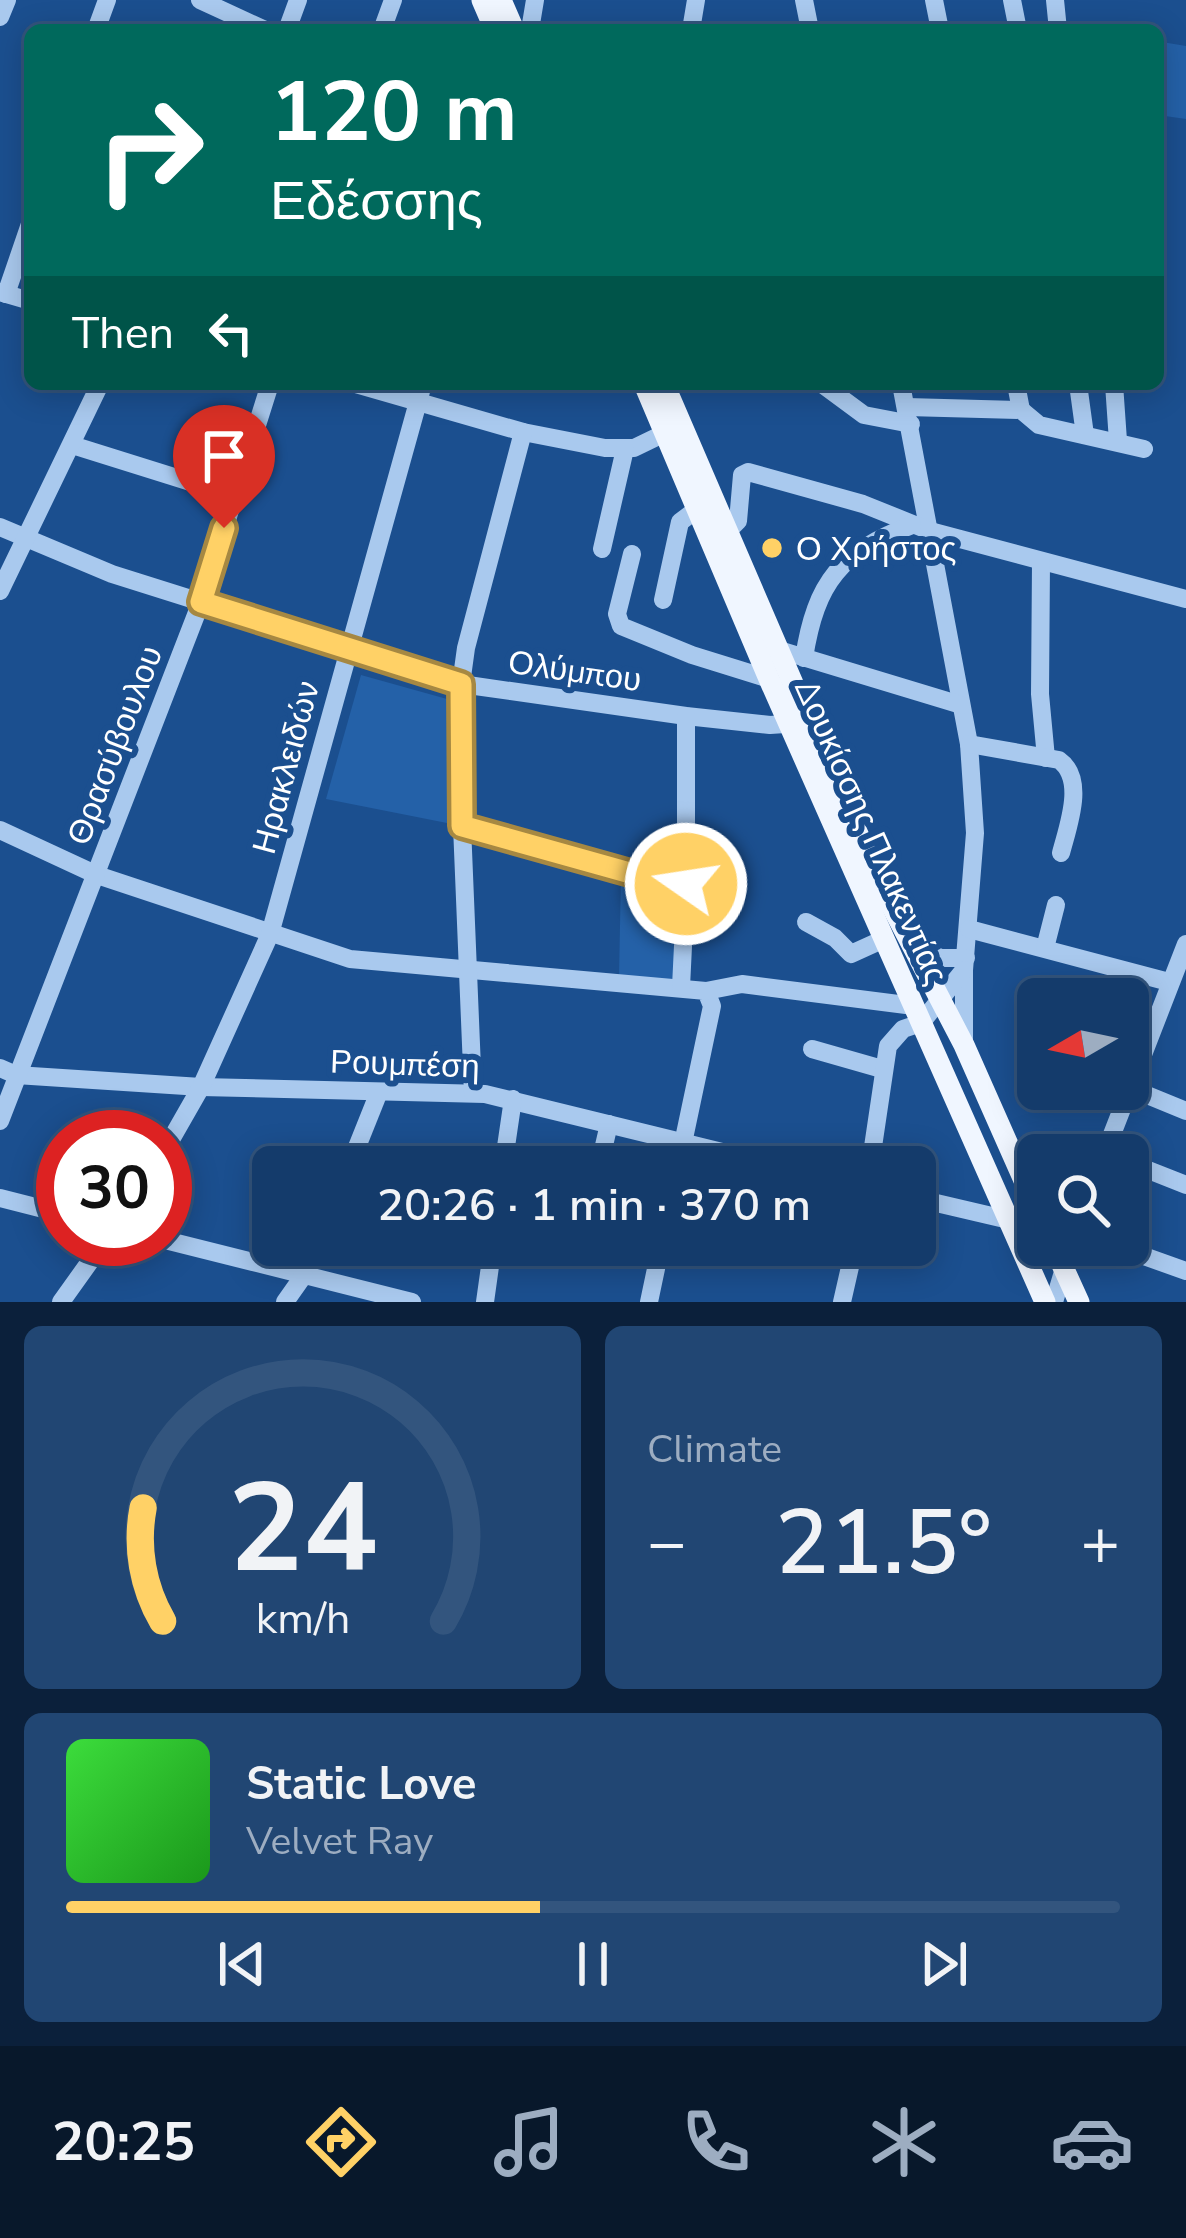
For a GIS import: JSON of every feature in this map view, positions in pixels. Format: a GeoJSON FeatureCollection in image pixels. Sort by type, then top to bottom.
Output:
{"type":"FeatureCollection","features":[{"type":"Feature","properties":{"kind":"main road","name":"Δουκίσσης Πλακεντίας"},"geometry":{"type":"LineString","coordinates":[[647,390],[769,679],[798,723],[941,1000],[1017,1164]]}},
{"type":"Feature","properties":{"kind":"main road","name":"Δουκίσσης Πλακεντίας"},"geometry":{"type":"LineString","coordinates":[[667,390],[776,649],[798,723],[884,939],[1045,1302]]}},
{"type":"Feature","properties":{"kind":"main road"},"geometry":{"type":"LineString","coordinates":[[1067,1266],[1079,1302]]}},
{"type":"Feature","properties":{"kind":"street"},"geometry":{"type":"LineString","coordinates":[[0,17],[7,0]]}},
{"type":"Feature","properties":{"kind":"street"},"geometry":{"type":"LineString","coordinates":[[202,0],[248,24]]}},
{"type":"Feature","properties":{"kind":"street"},"geometry":{"type":"LineString","coordinates":[[3,293],[24,239]]}},
{"type":"Feature","properties":{"kind":"street"},"geometry":{"type":"LineString","coordinates":[[0,591],[97,390]]}},
{"type":"Feature","properties":{"kind":"street","name":"Θρασύβουλου"},"geometry":{"type":"LineString","coordinates":[[0,1121],[8,1072],[97,874],[201,602],[268,390]]}},
{"type":"Feature","properties":{"kind":"street"},"geometry":{"type":"LineString","coordinates":[[830,390],[864,415],[1021,410]]}},
{"type":"Feature","properties":{"kind":"street"},"geometry":{"type":"LineString","coordinates":[[903,390],[921,528],[969,744],[975,833],[964,1045]]}},
{"type":"Feature","properties":{"kind":"street"},"geometry":{"type":"LineString","coordinates":[[1017,390],[1021,410],[1039,425],[1144,449]]}},
{"type":"Feature","properties":{"kind":"street"},"geometry":{"type":"LineString","coordinates":[[1079,390],[1084,435]]}},
{"type":"Feature","properties":{"kind":"street"},"geometry":{"type":"LineString","coordinates":[[1114,390],[1118,441]]}},
{"type":"Feature","properties":{"kind":"street"},"geometry":{"type":"LineString","coordinates":[[421,393],[523,432],[625,449],[665,433]]}},
{"type":"Feature","properties":{"kind":"street","name":"Ηρακλειδών"},"geometry":{"type":"LineString","coordinates":[[188,1110],[270,934],[421,393]]}},
{"type":"Feature","properties":{"kind":"street"},"geometry":{"type":"LineString","coordinates":[[473,1093],[461,684],[466,648],[523,432]]}},
{"type":"Feature","properties":{"kind":"street"},"geometry":{"type":"LineString","coordinates":[[72,445],[235,496]]}},
{"type":"Feature","properties":{"kind":"street"},"geometry":{"type":"LineString","coordinates":[[602,549],[625,449]]}},
{"type":"Feature","properties":{"kind":"street"},"geometry":{"type":"LineString","coordinates":[[724,526],[731,528],[738,521],[737,498],[745,472],[863,504],[921,528],[1186,599]]}},
{"type":"Feature","properties":{"kind":"street"},"geometry":{"type":"LineString","coordinates":[[663,600],[680,522],[697,509]]}},
{"type":"Feature","properties":{"kind":"street","name":"Ολύμπου"},"geometry":{"type":"LineString","coordinates":[[0,527],[201,602],[461,684],[686,716],[798,723]]}},
{"type":"Feature","properties":{"kind":"street"},"geometry":{"type":"LineString","coordinates":[[804,658],[813,610],[831,576],[868,543],[921,528]]}},
{"type":"Feature","properties":{"kind":"street"},"geometry":{"type":"LineString","coordinates":[[632,554],[617,614],[621,626],[769,679]]}},
{"type":"Feature","properties":{"kind":"street"},"geometry":{"type":"LineString","coordinates":[[1041,562],[1040,694],[1046,758]]}},
{"type":"Feature","properties":{"kind":"street"},"geometry":{"type":"LineString","coordinates":[[776,649],[961,705]]}},
{"type":"Feature","properties":{"kind":"street"},"geometry":{"type":"LineString","coordinates":[[681,988],[686,716]]}},
{"type":"Feature","properties":{"kind":"street"},"geometry":{"type":"LineString","coordinates":[[969,744],[1065,763],[1073,776],[1061,853]]}},
{"type":"Feature","properties":{"kind":"street"},"geometry":{"type":"LineString","coordinates":[[462,826],[655,880],[686,884]]}},
{"type":"Feature","properties":{"kind":"street"},"geometry":{"type":"LineString","coordinates":[[0,830],[97,874],[350,959],[708,993],[742,984],[918,1014]]}},
{"type":"Feature","properties":{"kind":"street"},"geometry":{"type":"LineString","coordinates":[[1045,948],[1056,905]]}},
{"type":"Feature","properties":{"kind":"street"},"geometry":{"type":"LineString","coordinates":[[806,922],[835,938],[850,954],[884,939]]}},
{"type":"Feature","properties":{"kind":"street"},"geometry":{"type":"LineString","coordinates":[[969,929],[1169,982]]}},
{"type":"Feature","properties":{"kind":"street"},"geometry":{"type":"LineString","coordinates":[[1149,1036],[1186,944]]}},
{"type":"Feature","properties":{"kind":"street"},"geometry":{"type":"LineString","coordinates":[[912,946],[965,964]]}},
{"type":"Feature","properties":{"kind":"street"},"geometry":{"type":"LineString","coordinates":[[873,1146],[882,1069],[891,1040],[941,1000],[965,964]]}},
{"type":"Feature","properties":{"kind":"street"},"geometry":{"type":"LineString","coordinates":[[682,1146],[712,1006],[708,993]]}},
{"type":"Feature","properties":{"kind":"street"},"geometry":{"type":"LineString","coordinates":[[812,1049],[882,1069]]}},
{"type":"Feature","properties":{"kind":"street","name":"Ρουμπέση"},"geometry":{"type":"LineString","coordinates":[[8,1072],[201,1088],[473,1093],[696,1146]]}},
{"type":"Feature","properties":{"kind":"street"},"geometry":{"type":"LineString","coordinates":[[357,1146],[379,1092]]}},
{"type":"Feature","properties":{"kind":"street"},"geometry":{"type":"LineString","coordinates":[[1149,1096],[1186,1111]]}},
{"type":"Feature","properties":{"kind":"street"},"geometry":{"type":"LineString","coordinates":[[506,1146],[513,1099]]}},
{"type":"Feature","properties":{"kind":"street"},"geometry":{"type":"LineString","coordinates":[[604,1146],[610,1124]]}},
{"type":"Feature","properties":{"kind":"street"},"geometry":{"type":"LineString","coordinates":[[1149,1170],[1186,1184]]}},
{"type":"Feature","properties":{"kind":"street"},"geometry":{"type":"LineString","coordinates":[[0,1198],[36,1207]]}},
{"type":"Feature","properties":{"kind":"street"},"geometry":{"type":"LineString","coordinates":[[936,1203],[1009,1220]]}},
{"type":"Feature","properties":{"kind":"street"},"geometry":{"type":"LineString","coordinates":[[192,1247],[412,1302]]}},
{"type":"Feature","properties":{"kind":"street"},"geometry":{"type":"LineString","coordinates":[[1149,1258],[1186,1272]]}},
{"type":"Feature","properties":{"kind":"street"},"geometry":{"type":"LineString","coordinates":[[61,1302],[87,1266]]}},
{"type":"Feature","properties":{"kind":"street"},"geometry":{"type":"LineString","coordinates":[[485,1302],[490,1266]]}},
{"type":"Feature","properties":{"kind":"street"},"geometry":{"type":"LineString","coordinates":[[649,1302],[657,1266]]}},
{"type":"Feature","properties":{"kind":"street"},"geometry":{"type":"LineString","coordinates":[[842,1302],[850,1266]]}},
{"type":"Feature","properties":{"kind":"street"},"geometry":{"type":"LineString","coordinates":[[1054,1302],[1060,1266]]}},
{"type":"Feature","properties":{"kind":"street"},"geometry":{"type":"LineString","coordinates":[[286,1302],[304,1275]]}},
{"type":"Feature","properties":{"kind":"shaded area"},"geometry":{"type":"Polygon","coordinates":[[[1164,42],[1186,46],[1186,119],[1164,116],[1164,42]]]}},
{"type":"Feature","properties":{"kind":"shaded area"},"geometry":{"type":"Polygon","coordinates":[[[361,675],[447,699],[452,824],[326,799],[361,675]]]}},
{"type":"Feature","properties":{"kind":"shaded area"},"geometry":{"type":"Polygon","coordinates":[[[621,875],[676,889],[677,981],[619,978],[621,875]]]}},
{"type":"Feature","properties":{"kind":"place","name":"Ο Χρήστος"},"geometry":{"type":"Point","coordinates":[772,548]}},
{"type":"Feature","properties":{"kind":"route"},"geometry":{"type":"LineString","coordinates":[[224,528],[201,602],[461,684],[462,826],[655,880],[686,884]]}}]}
